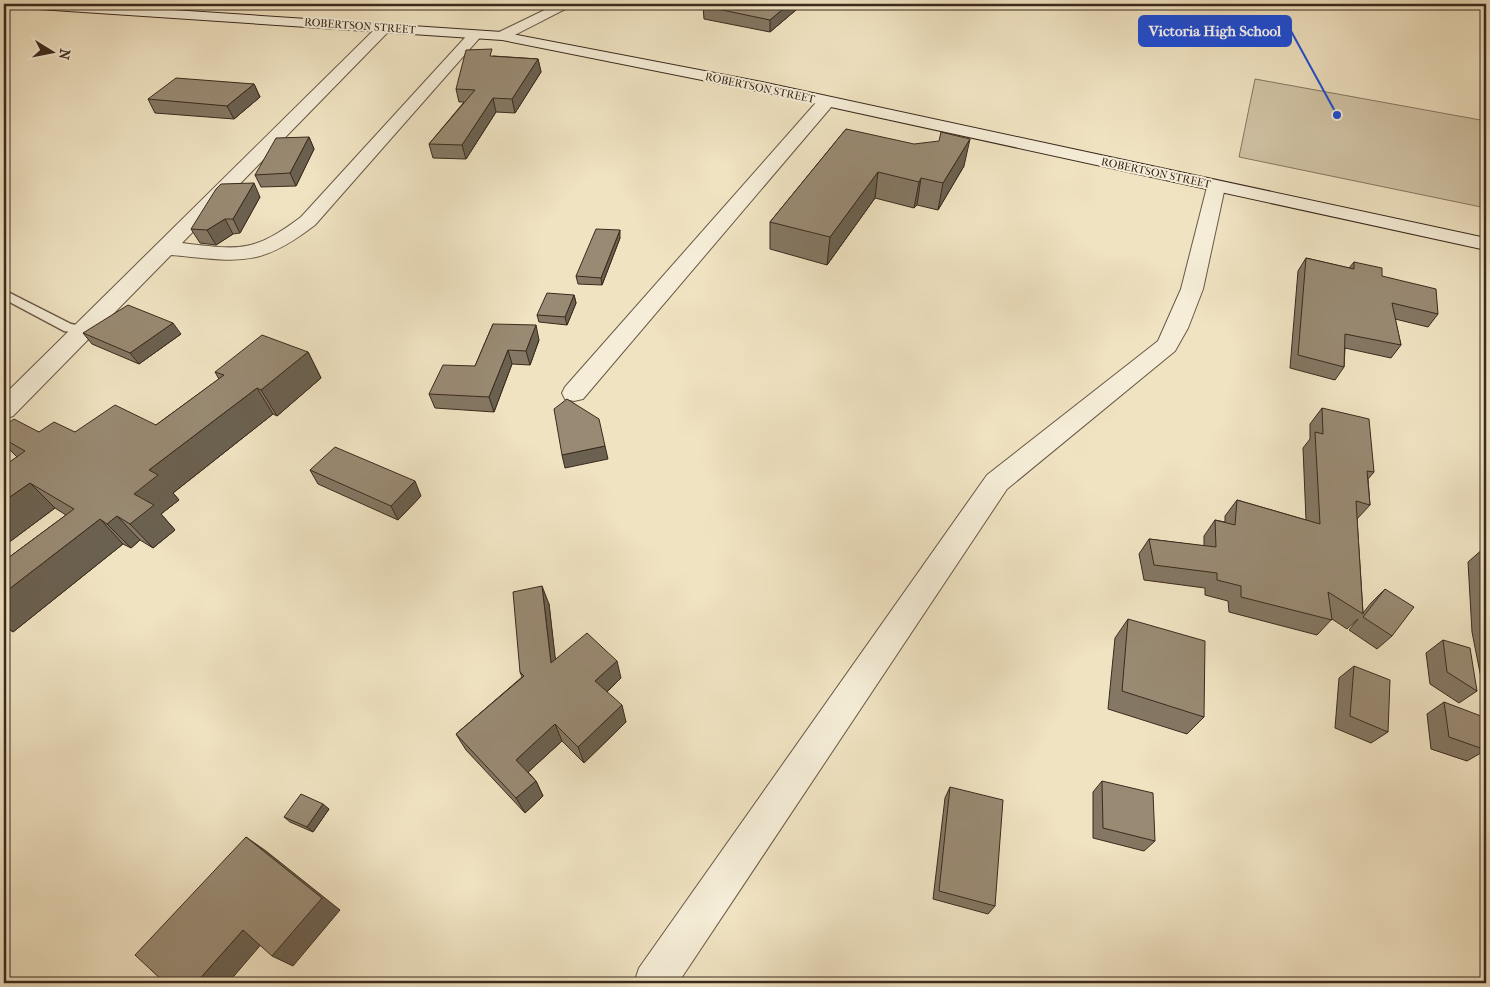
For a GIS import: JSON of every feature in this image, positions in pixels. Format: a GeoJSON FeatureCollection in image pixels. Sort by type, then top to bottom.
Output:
{"type":"FeatureCollection","features":[{"type":"Feature","properties":{"kind":"street","name":"ROBERTSON STREET"},"geometry":{"type":"LineString","coordinates":[[23,4],[502,36],[826,102],[1486,244]]}},
{"type":"Feature","properties":{"kind":"street"},"geometry":{"type":"LineString","coordinates":[[502,36],[568,4]]}},
{"type":"Feature","properties":{"kind":"street"},"geometry":{"type":"LineString","coordinates":[[4,410],[384,28]]}},
{"type":"Feature","properties":{"kind":"street"},"geometry":{"type":"LineString","coordinates":[[165,248],[219,252],[255,252],[283,239],[308,221],[476,34]]}},
{"type":"Feature","properties":{"kind":"street"},"geometry":{"type":"LineString","coordinates":[[574,393],[826,102]]}},
{"type":"Feature","properties":{"kind":"street"},"geometry":{"type":"LineString","coordinates":[[654,983],[996,482],[1167,346],[1181,324],[1189,299],[1216,187]]}},
{"type":"Feature","properties":{"kind":"lane"},"geometry":{"type":"LineString","coordinates":[[4,294],[68,328],[84,330]]}},
{"type":"Feature","properties":{"kind":"shaded area"},"geometry":{"type":"Polygon","coordinates":[[[1255,79],[1486,121],[1486,208],[1239,157],[1255,79]]]}},
{"type":"Feature","properties":{"kind":"building"},"geometry":{"type":"Polygon","coordinates":[[[707,4],[789,4],[770,20],[703,6],[707,4]]]}},
{"type":"Feature","properties":{"kind":"building"},"geometry":{"type":"Polygon","coordinates":[[[492,49],[490,56],[538,59],[512,99],[493,98],[462,145],[429,144],[475,90],[456,89],[466,50],[492,49]]]}},
{"type":"Feature","properties":{"kind":"building"},"geometry":{"type":"Polygon","coordinates":[[[176,78],[254,84],[227,106],[148,99],[176,78]]]}},
{"type":"Feature","properties":{"kind":"building"},"geometry":{"type":"Polygon","coordinates":[[[846,129],[914,144],[939,141],[941,132],[970,139],[943,183],[921,178],[919,182],[878,172],[830,237],[770,222],[846,129]]]}},
{"type":"Feature","properties":{"kind":"building"},"geometry":{"type":"Polygon","coordinates":[[[309,137],[290,173],[255,175],[276,138],[309,137]]]}},
{"type":"Feature","properties":{"kind":"building"},"geometry":{"type":"Polygon","coordinates":[[[254,183],[233,219],[225,219],[207,230],[191,229],[221,184],[254,183]]]}},
{"type":"Feature","properties":{"kind":"building"},"geometry":{"type":"Polygon","coordinates":[[[596,229],[620,230],[601,278],[576,276],[596,229]]]}},
{"type":"Feature","properties":{"kind":"building"},"geometry":{"type":"Polygon","coordinates":[[[1306,258],[1354,269],[1354,262],[1382,268],[1382,276],[1436,289],[1438,314],[1392,303],[1401,345],[1345,334],[1344,367],[1298,355],[1306,258]]]}},
{"type":"Feature","properties":{"kind":"building"},"geometry":{"type":"Polygon","coordinates":[[[547,293],[574,295],[565,317],[537,315],[547,293]]]}},
{"type":"Feature","properties":{"kind":"building"},"geometry":{"type":"Polygon","coordinates":[[[128,305],[173,323],[130,353],[83,333],[128,305]]]}},
{"type":"Feature","properties":{"kind":"building"},"geometry":{"type":"Polygon","coordinates":[[[493,324],[536,325],[526,351],[508,350],[489,397],[429,394],[443,365],[475,366],[493,324]]]}},
{"type":"Feature","properties":{"kind":"building"},"geometry":{"type":"Polygon","coordinates":[[[262,335],[308,352],[261,390],[257,388],[149,470],[158,475],[134,494],[154,505],[130,524],[117,516],[107,524],[100,519],[4,593],[4,561],[74,509],[30,483],[4,501],[4,466],[25,451],[4,439],[4,426],[14,419],[39,432],[54,422],[75,432],[115,405],[156,425],[224,375],[215,372],[262,335]]]}},
{"type":"Feature","properties":{"kind":"building"},"geometry":{"type":"Polygon","coordinates":[[[567,399],[599,419],[605,446],[562,455],[554,409],[567,399]]]}},
{"type":"Feature","properties":{"kind":"building"},"geometry":{"type":"Polygon","coordinates":[[[1322,408],[1369,419],[1374,472],[1367,471],[1370,505],[1356,501],[1363,614],[1328,592],[1332,620],[1241,597],[1241,586],[1217,580],[1217,573],[1154,565],[1149,539],[1216,547],[1215,520],[1235,525],[1237,500],[1320,524],[1315,432],[1323,434],[1322,408]]]}},
{"type":"Feature","properties":{"kind":"building"},"geometry":{"type":"Polygon","coordinates":[[[335,447],[415,481],[391,506],[310,470],[335,447]]]}},
{"type":"Feature","properties":{"kind":"building"},"geometry":{"type":"Polygon","coordinates":[[[1484,548],[1486,548],[1486,579],[1484,548]]]}},
{"type":"Feature","properties":{"kind":"building"},"geometry":{"type":"Polygon","coordinates":[[[542,586],[551,663],[587,633],[617,661],[595,681],[622,705],[578,747],[555,724],[516,760],[536,781],[516,798],[456,734],[524,676],[520,672],[513,592],[542,586]]]}},
{"type":"Feature","properties":{"kind":"building"},"geometry":{"type":"Polygon","coordinates":[[[1385,589],[1414,607],[1392,636],[1363,617],[1385,589]]]}},
{"type":"Feature","properties":{"kind":"building"},"geometry":{"type":"Polygon","coordinates":[[[1128,619],[1205,641],[1204,717],[1122,691],[1128,619]]]}},
{"type":"Feature","properties":{"kind":"building"},"geometry":{"type":"Polygon","coordinates":[[[1443,640],[1470,648],[1477,691],[1447,672],[1443,640]]]}},
{"type":"Feature","properties":{"kind":"building"},"geometry":{"type":"Polygon","coordinates":[[[1354,666],[1390,680],[1388,732],[1350,716],[1354,666]]]}},
{"type":"Feature","properties":{"kind":"building"},"geometry":{"type":"Polygon","coordinates":[[[1444,702],[1481,716],[1486,750],[1449,737],[1444,702]]]}},
{"type":"Feature","properties":{"kind":"building"},"geometry":{"type":"Polygon","coordinates":[[[1102,781],[1153,793],[1155,841],[1103,828],[1102,781]]]}},
{"type":"Feature","properties":{"kind":"building"},"geometry":{"type":"Polygon","coordinates":[[[950,787],[1003,800],[995,906],[939,891],[950,787]]]}},
{"type":"Feature","properties":{"kind":"building"},"geometry":{"type":"Polygon","coordinates":[[[301,794],[323,804],[307,827],[284,817],[301,794]]]}},
{"type":"Feature","properties":{"kind":"building"},"geometry":{"type":"Polygon","coordinates":[[[246,837],[322,898],[272,956],[243,930],[196,983],[165,983],[135,955],[246,837]]]}},
{"type":"Feature","properties":{"kind":"place","name":"Victoria High School"},"geometry":{"type":"Point","coordinates":[1337,115]}}]}
